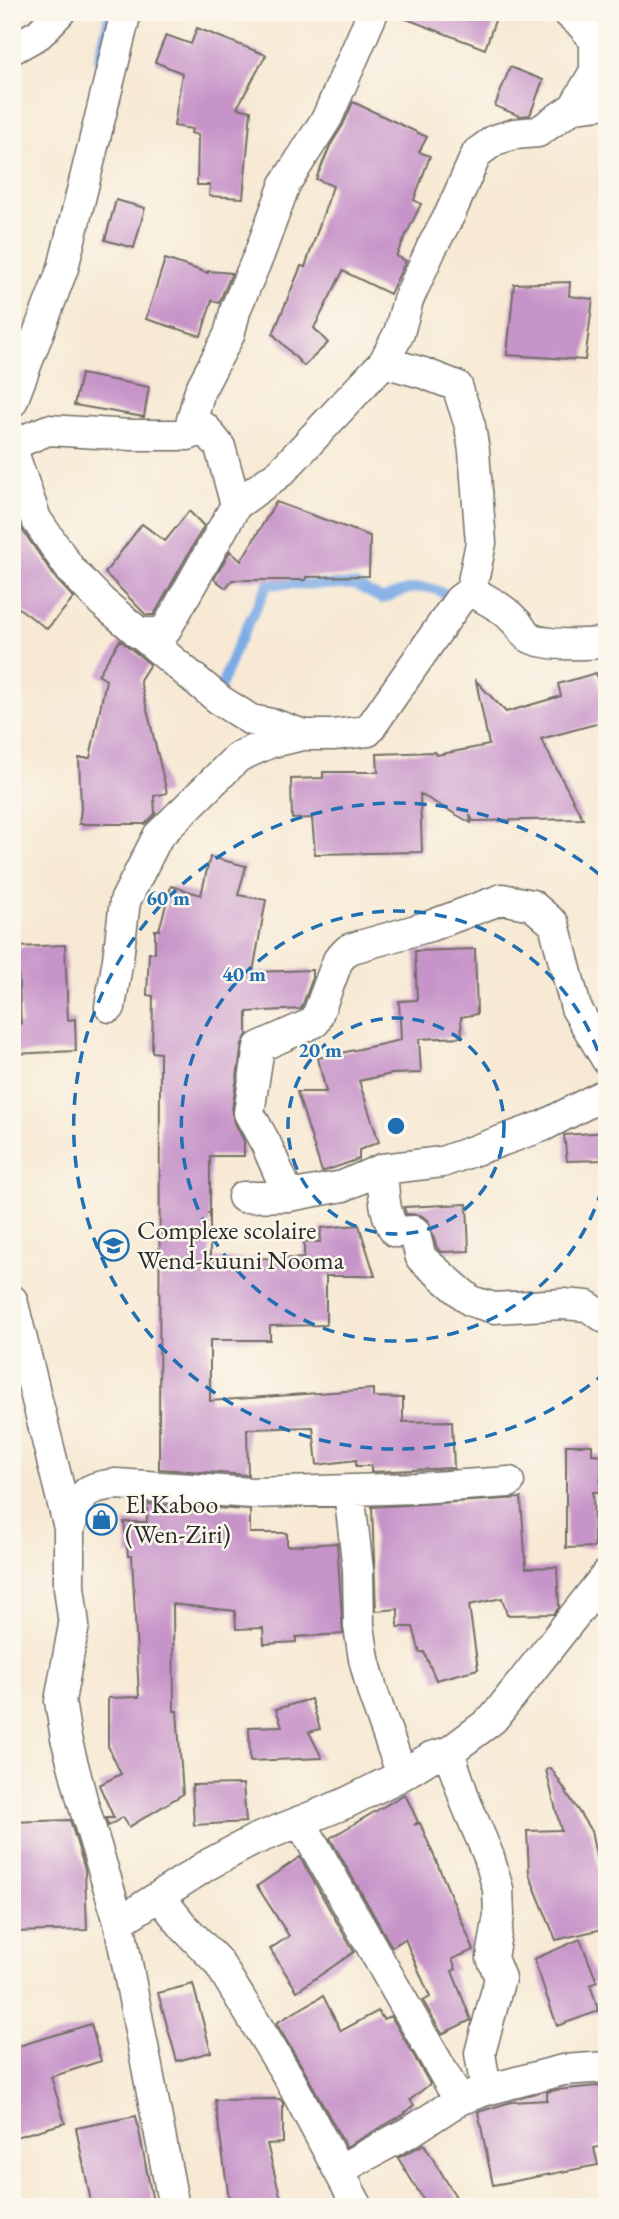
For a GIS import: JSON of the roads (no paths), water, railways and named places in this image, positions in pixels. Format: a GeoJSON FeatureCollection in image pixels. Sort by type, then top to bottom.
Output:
{"type":"FeatureCollection","features":[{"type":"Feature","properties":{"kind":"street"},"geometry":{"type":"LineString","coordinates":[[12,49],[39,34],[60,12]]}},
{"type":"Feature","properties":{"kind":"street"},"geometry":{"type":"LineString","coordinates":[[12,402],[63,268],[126,12]]}},
{"type":"Feature","properties":{"kind":"street"},"geometry":{"type":"LineString","coordinates":[[188,435],[200,390],[229,335],[236,308],[285,184],[327,118],[373,12]]}},
{"type":"Feature","properties":{"kind":"street"},"geometry":{"type":"LineString","coordinates":[[138,633],[164,634],[236,505],[281,472],[384,362],[399,333],[408,300],[427,257],[477,153],[495,140],[514,134],[538,132],[574,107],[595,71],[595,41],[567,12]]}},
{"type":"Feature","properties":{"kind":"street"},"geometry":{"type":"LineString","coordinates":[[574,107],[607,103]]}},
{"type":"Feature","properties":{"kind":"street"},"geometry":{"type":"LineString","coordinates":[[110,1007],[125,901],[158,836],[238,757],[269,743],[303,735],[368,731],[459,600],[471,591],[481,543],[474,451],[470,426],[457,386],[384,362]]}},
{"type":"Feature","properties":{"kind":"street"},"geometry":{"type":"LineString","coordinates":[[236,505],[219,447],[205,428],[188,435],[48,430],[12,447],[36,519],[71,570],[102,602],[221,701],[251,720],[276,725],[303,735]]}},
{"type":"Feature","properties":{"kind":"street"},"geometry":{"type":"LineString","coordinates":[[471,591],[494,603],[517,622],[527,635],[539,641],[590,644],[607,642]]}},
{"type":"Feature","properties":{"kind":"street"},"geometry":{"type":"LineString","coordinates":[[289,1196],[249,1113],[259,1047],[315,1022],[338,960],[349,949],[430,926],[502,899],[532,905],[554,924],[576,1008],[607,1060]]}},
{"type":"Feature","properties":{"kind":"street"},"geometry":{"type":"LineString","coordinates":[[243,1197],[289,1196],[343,1186],[382,1169],[442,1162],[543,1126],[607,1093]]}},
{"type":"Feature","properties":{"kind":"street"},"geometry":{"type":"LineString","coordinates":[[382,1169],[385,1207],[391,1226],[396,1232],[414,1231],[421,1258],[471,1301],[494,1308],[563,1304],[587,1306],[607,1320]]}},
{"type":"Feature","properties":{"kind":"street"},"geometry":{"type":"LineString","coordinates":[[12,1300],[69,1528],[69,1587],[74,1625],[60,1701],[66,1738],[119,1922],[174,2207]]}},
{"type":"Feature","properties":{"kind":"street"},"geometry":{"type":"LineString","coordinates":[[69,1528],[86,1491],[95,1486],[116,1484],[253,1493],[349,1491],[509,1482]]}},
{"type":"Feature","properties":{"kind":"street"},"geometry":{"type":"LineString","coordinates":[[349,1491],[364,1659],[402,1775]]}},
{"type":"Feature","properties":{"kind":"street"},"geometry":{"type":"LineString","coordinates":[[119,1922],[209,1864],[254,1840],[346,1803],[431,1757],[449,1752],[492,1719],[607,1574]]}},
{"type":"Feature","properties":{"kind":"street"},"geometry":{"type":"LineString","coordinates":[[449,1752],[466,1803],[489,1857],[498,1889],[499,1915],[492,1958],[500,1978],[480,2053],[473,2095]]}},
{"type":"Feature","properties":{"kind":"street"},"geometry":{"type":"LineString","coordinates":[[300,1821],[473,2095]]}},
{"type":"Feature","properties":{"kind":"street"},"geometry":{"type":"LineString","coordinates":[[160,1897],[218,1962],[289,2078],[358,2207]]}},
{"type":"Feature","properties":{"kind":"street"},"geometry":{"type":"LineString","coordinates":[[339,2169],[473,2095],[562,2070],[607,2067]]}},
{"type":"Feature","properties":{"kind":"waterway"},"geometry":{"type":"LineString","coordinates":[[99,60],[110,12]]}},
{"type":"Feature","properties":{"kind":"waterway"},"geometry":{"type":"LineString","coordinates":[[218,694],[235,650],[268,584],[355,585],[382,599],[414,588],[431,588],[447,596],[445,607]]}},
{"type":"Feature","properties":{"kind":"place","name":"Complexe scolaire Wend-kuuni Nooma"},"geometry":{"type":"Point","coordinates":[114,1245]}},
{"type":"Feature","properties":{"kind":"place","name":"El Kaboo (Wen-Ziri)"},"geometry":{"type":"Point","coordinates":[102,1519]}}]}
